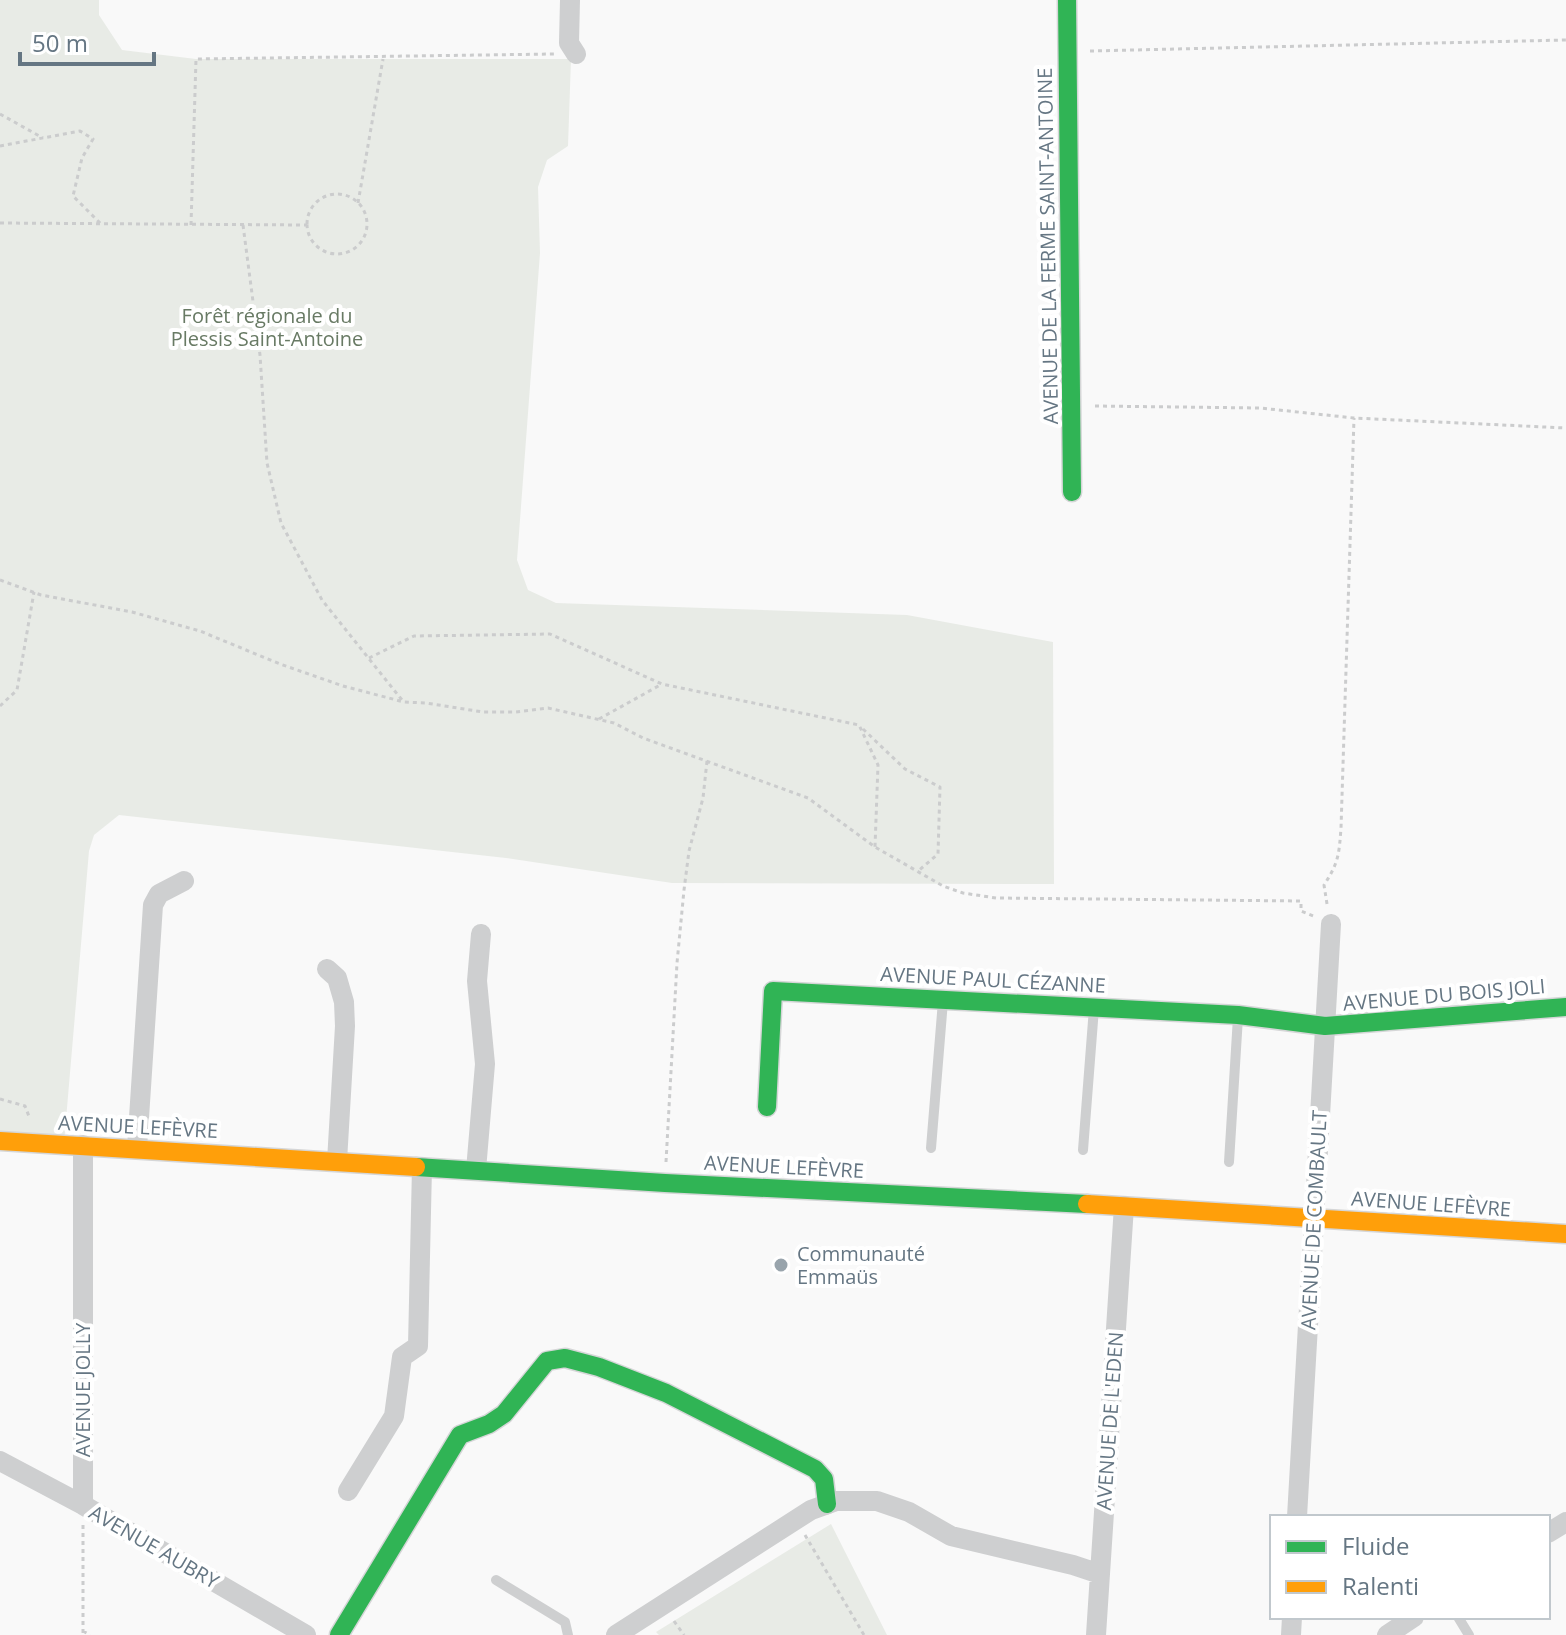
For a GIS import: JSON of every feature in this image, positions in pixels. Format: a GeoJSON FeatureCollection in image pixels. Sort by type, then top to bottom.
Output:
{"type":"FeatureCollection","features":[{"type":"Feature","properties":{"kind":"street"},"geometry":{"type":"LineString","coordinates":[[570,0],[573,48]]}},
{"type":"Feature","properties":{"kind":"street","name":"AVENUE DE LA FERME SAINT-ANTOINE"},"geometry":{"type":"LineString","coordinates":[[1067,0],[1072,492]]}},
{"type":"Feature","properties":{"kind":"street"},"geometry":{"type":"LineString","coordinates":[[137,1148],[153,905],[159,894],[184,881]]}},
{"type":"Feature","properties":{"kind":"street","name":"AVENUE DE COMBAULT"},"geometry":{"type":"LineString","coordinates":[[1297,1515],[1331,924]]}},
{"type":"Feature","properties":{"kind":"street"},"geometry":{"type":"LineString","coordinates":[[476,1170],[485,1064],[477,981],[481,934]]}},
{"type":"Feature","properties":{"kind":"street"},"geometry":{"type":"LineString","coordinates":[[327,969],[337,978],[344,1002],[337,1161]]}},
{"type":"Feature","properties":{"kind":"street","name":"AVENUE PAUL CÉZANNE"},"geometry":{"type":"LineString","coordinates":[[767,1107],[773,991],[1238,1015],[1325,1026]]}},
{"type":"Feature","properties":{"kind":"street","name":"AVENUE DU BOIS JOLI"},"geometry":{"type":"LineString","coordinates":[[1325,1026],[1566,1007]]}},
{"type":"Feature","properties":{"kind":"street","name":"AVENUE LEFÈVRE"},"geometry":{"type":"LineString","coordinates":[[0,1141],[665,1183],[1124,1206],[1566,1234]]}},
{"type":"Feature","properties":{"kind":"street","name":"AVENUE JOLLY"},"geometry":{"type":"LineString","coordinates":[[83,1145],[83,1505]]}},
{"type":"Feature","properties":{"kind":"street"},"geometry":{"type":"LineString","coordinates":[[348,1491],[394,1416],[402,1357],[418,1346],[422,1167]]}},
{"type":"Feature","properties":{"kind":"street","name":"AVENUE DE L'EDEN"},"geometry":{"type":"LineString","coordinates":[[1096,1635],[1124,1206]]}},
{"type":"Feature","properties":{"kind":"street"},"geometry":{"type":"LineString","coordinates":[[339,1635],[460,1435],[489,1424],[504,1414],[547,1361],[565,1358],[588,1364],[666,1393],[815,1469],[824,1479],[827,1504]]}},
{"type":"Feature","properties":{"kind":"street","name":"AVENUE AUBRY"},"geometry":{"type":"LineString","coordinates":[[0,1461],[83,1505],[306,1635]]}},
{"type":"Feature","properties":{"kind":"street"},"geometry":{"type":"LineString","coordinates":[[616,1635],[796,1519],[836,1501],[877,1501],[909,1512],[951,1536],[1100,1574]]}},
{"type":"Feature","properties":{"kind":"street"},"geometry":{"type":"LineString","coordinates":[[1387,1635],[1411,1619]]}},
{"type":"Feature","properties":{"kind":"lane"},"geometry":{"type":"LineString","coordinates":[[931,1148],[943,999]]}},
{"type":"Feature","properties":{"kind":"lane"},"geometry":{"type":"LineString","coordinates":[[1083,1150],[1094,1006]]}},
{"type":"Feature","properties":{"kind":"lane"},"geometry":{"type":"LineString","coordinates":[[1229,1162],[1238,1015]]}},
{"type":"Feature","properties":{"kind":"lane"},"geometry":{"type":"LineString","coordinates":[[496,1580],[565,1622],[568,1635]]}},
{"type":"Feature","properties":{"kind":"path"},"geometry":{"type":"LineString","coordinates":[[1068,51],[1566,40]]}},
{"type":"Feature","properties":{"kind":"path"},"geometry":{"type":"LineString","coordinates":[[191,225],[196,59],[558,54],[573,48]]}},
{"type":"Feature","properties":{"kind":"path"},"geometry":{"type":"LineString","coordinates":[[358,203],[383,59]]}},
{"type":"Feature","properties":{"kind":"path"},"geometry":{"type":"LineString","coordinates":[[0,114],[43,138]]}},
{"type":"Feature","properties":{"kind":"path"},"geometry":{"type":"LineString","coordinates":[[0,146],[80,131],[93,139],[82,158],[73,196],[101,224]]}},
{"type":"Feature","properties":{"kind":"path"},"geometry":{"type":"LineString","coordinates":[[337,194],[358,203],[366,218],[367,228],[362,241],[354,249],[333,254],[314,244],[307,225],[317,202],[337,194]]}},
{"type":"Feature","properties":{"kind":"path"},"geometry":{"type":"LineString","coordinates":[[0,223],[307,225]]}},
{"type":"Feature","properties":{"kind":"path"},"geometry":{"type":"LineString","coordinates":[[243,225],[260,355],[267,463],[281,523],[322,600],[404,702]]}},
{"type":"Feature","properties":{"kind":"path"},"geometry":{"type":"LineString","coordinates":[[1071,406],[1246,407],[1354,418],[1566,428]]}},
{"type":"Feature","properties":{"kind":"path"},"geometry":{"type":"LineString","coordinates":[[1331,924],[1324,885],[1339,857],[1341,828],[1354,418]]}},
{"type":"Feature","properties":{"kind":"path"},"geometry":{"type":"LineString","coordinates":[[0,580],[34,592],[132,612],[200,631],[343,686],[404,702],[483,712],[548,708],[614,723],[643,738],[808,798],[875,847],[943,886],[963,893],[996,898],[1301,901],[1301,911],[1331,924]]}},
{"type":"Feature","properties":{"kind":"path"},"geometry":{"type":"LineString","coordinates":[[0,706],[17,690],[34,592]]}},
{"type":"Feature","properties":{"kind":"path"},"geometry":{"type":"LineString","coordinates":[[369,658],[414,636],[550,634],[662,684],[859,725],[905,769],[940,787],[938,854],[917,872]]}},
{"type":"Feature","properties":{"kind":"path"},"geometry":{"type":"LineString","coordinates":[[599,719],[662,684]]}},
{"type":"Feature","properties":{"kind":"path"},"geometry":{"type":"LineString","coordinates":[[859,725],[878,765],[875,847]]}},
{"type":"Feature","properties":{"kind":"path"},"geometry":{"type":"LineString","coordinates":[[665,1183],[684,890],[689,851],[703,798],[707,761]]}},
{"type":"Feature","properties":{"kind":"path"},"geometry":{"type":"LineString","coordinates":[[0,1099],[25,1106],[34,1130]]}},
{"type":"Feature","properties":{"kind":"path"},"geometry":{"type":"LineString","coordinates":[[83,1505],[83,1633],[90,1635]]}},
{"type":"Feature","properties":{"kind":"path"},"geometry":{"type":"LineString","coordinates":[[796,1519],[864,1635]]}},
{"type":"Feature","properties":{"kind":"green space","name":"Forêt régionale du Plessis Saint-Antoine"},"geometry":{"type":"Polygon","coordinates":[[[0,0],[99,0],[99,15],[122,50],[196,59],[571,59],[568,146],[547,160],[538,187],[540,253],[517,560],[528,590],[556,603],[907,615],[1053,642],[1054,884],[672,883],[506,858],[119,815],[94,835],[89,851],[64,1143],[0,1140],[0,0]]]}},
{"type":"Feature","properties":{"kind":"green space"},"geometry":{"type":"Polygon","coordinates":[[[831,1524],[887,1635],[659,1635],[656,1632],[831,1524]]]}},
{"type":"Feature","properties":{"kind":"traffic: fast"},"geometry":{"type":"LineString","coordinates":[[1067,0],[1072,492]]}},
{"type":"Feature","properties":{"kind":"traffic: fast"},"geometry":{"type":"LineString","coordinates":[[767,1107],[773,991],[1238,1015],[1325,1026],[1566,1007]]}},
{"type":"Feature","properties":{"kind":"traffic: fast"},"geometry":{"type":"LineString","coordinates":[[416,1167],[1087,1204]]}},
{"type":"Feature","properties":{"kind":"traffic: fast"},"geometry":{"type":"LineString","coordinates":[[339,1635],[460,1435],[489,1424],[504,1414],[547,1361],[565,1358],[599,1367],[666,1393],[815,1469],[824,1479],[827,1504]]}},
{"type":"Feature","properties":{"kind":"traffic: slow"},"geometry":{"type":"LineString","coordinates":[[0,1141],[416,1167]]}},
{"type":"Feature","properties":{"kind":"traffic: slow"},"geometry":{"type":"LineString","coordinates":[[1087,1204],[1566,1234]]}},
{"type":"Feature","properties":{"kind":"place","name":"Communauté Emmaüs"},"geometry":{"type":"Point","coordinates":[781,1265]}}]}
